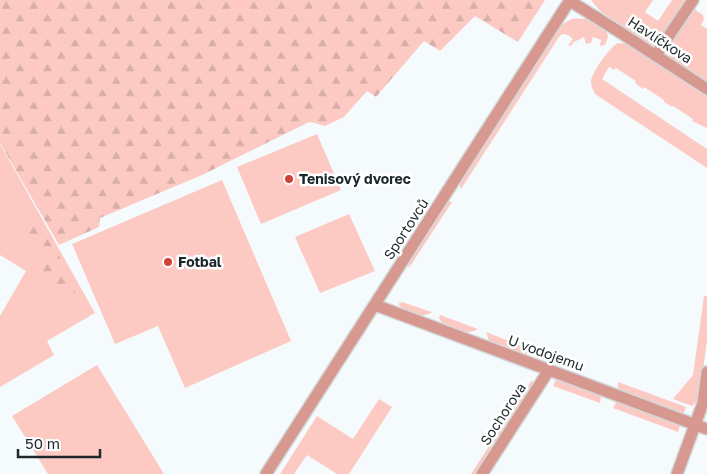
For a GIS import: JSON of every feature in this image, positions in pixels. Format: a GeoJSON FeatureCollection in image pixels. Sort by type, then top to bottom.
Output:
{"type":"FeatureCollection","features":[{"type":"Feature","properties":{"kind":"street"},"geometry":{"type":"LineString","coordinates":[[656,56],[692,0]]}},
{"type":"Feature","properties":{"kind":"street","name":"Havlíčkova"},"geometry":{"type":"LineString","coordinates":[[570,1],[707,89]]}},
{"type":"Feature","properties":{"kind":"street","name":"Sportovců"},"geometry":{"type":"LineString","coordinates":[[266,474],[570,1]]}},
{"type":"Feature","properties":{"kind":"street","name":"U vodojemu"},"geometry":{"type":"LineString","coordinates":[[374,305],[707,429]]}},
{"type":"Feature","properties":{"kind":"street","name":"Sochorova"},"geometry":{"type":"LineString","coordinates":[[482,474],[549,370]]}},
{"type":"Feature","properties":{"kind":"street"},"geometry":{"type":"LineString","coordinates":[[677,474],[703,403],[707,372]]}},
{"type":"Feature","properties":{"kind":"green space"},"geometry":{"type":"Polygon","coordinates":[[[0,0],[545,0],[518,42],[475,16],[440,51],[424,41],[376,97],[367,91],[344,117],[325,126],[311,122],[307,123],[202,175],[100,218],[99,227],[59,245],[0,143],[0,0]]]}},
{"type":"Feature","properties":{"kind":"green space"},"geometry":{"type":"Polygon","coordinates":[[[591,0],[653,0],[645,12],[658,21],[672,0],[689,0],[655,46],[600,11],[591,0]]]}},
{"type":"Feature","properties":{"kind":"green space"},"geometry":{"type":"Polygon","coordinates":[[[691,7],[703,15],[704,19],[701,25],[707,29],[707,82],[670,58],[666,47],[691,7]]]}},
{"type":"Feature","properties":{"kind":"green space"},"geometry":{"type":"Polygon","coordinates":[[[572,19],[589,20],[599,24],[608,37],[605,45],[600,46],[601,40],[593,37],[591,43],[586,44],[584,37],[574,42],[571,46],[568,45],[573,39],[568,35],[562,34],[559,37],[461,189],[459,183],[559,26],[572,19]]]}},
{"type":"Feature","properties":{"kind":"green space"},"geometry":{"type":"Polygon","coordinates":[[[618,43],[628,44],[707,96],[707,128],[692,121],[693,119],[664,102],[664,100],[644,87],[643,89],[635,83],[636,81],[616,68],[614,70],[609,67],[602,79],[707,149],[707,168],[595,94],[591,82],[594,73],[606,55],[618,43]]]}},
{"type":"Feature","properties":{"kind":"green space","name":"Tenisový dvorec"},"geometry":{"type":"Polygon","coordinates":[[[317,134],[341,190],[261,224],[237,167],[317,134]]]}},
{"type":"Feature","properties":{"kind":"green space"},"geometry":{"type":"Polygon","coordinates":[[[0,144],[95,313],[47,341],[54,355],[0,387],[0,316],[26,271],[0,255],[0,144]]]}},
{"type":"Feature","properties":{"kind":"green space","name":"Fotbal"},"geometry":{"type":"Polygon","coordinates":[[[222,180],[291,341],[185,388],[158,326],[115,344],[72,244],[222,180]]]}},
{"type":"Feature","properties":{"kind":"green space"},"geometry":{"type":"Polygon","coordinates":[[[448,201],[452,202],[409,268],[408,264],[448,201]]]}},
{"type":"Feature","properties":{"kind":"green space","name":"Tenisový dvorec"},"geometry":{"type":"Polygon","coordinates":[[[349,214],[375,271],[320,293],[295,237],[349,214]]]}},
{"type":"Feature","properties":{"kind":"green space"},"geometry":{"type":"Polygon","coordinates":[[[33,216],[45,230],[76,294],[47,280],[39,265],[42,246],[21,227],[33,216]]]}},
{"type":"Feature","properties":{"kind":"green space"},"geometry":{"type":"Polygon","coordinates":[[[704,296],[707,296],[707,340],[699,399],[692,406],[673,399],[693,375],[704,296]]]}},
{"type":"Feature","properties":{"kind":"green space"},"geometry":{"type":"Polygon","coordinates":[[[402,302],[432,312],[424,315],[414,314],[398,304],[402,302]]]}},
{"type":"Feature","properties":{"kind":"green space"},"geometry":{"type":"Polygon","coordinates":[[[440,315],[478,329],[464,332],[455,329],[442,323],[439,318],[440,315]]]}},
{"type":"Feature","properties":{"kind":"green space"},"geometry":{"type":"Polygon","coordinates":[[[486,332],[531,350],[523,355],[489,341],[486,332]]]}},
{"type":"Feature","properties":{"kind":"green space"},"geometry":{"type":"Polygon","coordinates":[[[97,365],[164,474],[48,474],[12,416],[97,365]]]}},
{"type":"Feature","properties":{"kind":"green space"},"geometry":{"type":"Polygon","coordinates":[[[556,380],[561,380],[601,395],[600,403],[553,386],[556,380]]]}},
{"type":"Feature","properties":{"kind":"green space"},"geometry":{"type":"Polygon","coordinates":[[[531,381],[535,382],[477,474],[471,474],[531,381]]]}},
{"type":"Feature","properties":{"kind":"green space"},"geometry":{"type":"Polygon","coordinates":[[[618,382],[686,407],[683,415],[621,392],[618,382]]]}},
{"type":"Feature","properties":{"kind":"green space"},"geometry":{"type":"Polygon","coordinates":[[[379,399],[392,407],[349,474],[337,474],[307,455],[294,474],[280,474],[317,416],[353,439],[379,399]]]}},
{"type":"Feature","properties":{"kind":"green space"},"geometry":{"type":"Polygon","coordinates":[[[617,401],[678,424],[680,426],[678,432],[613,408],[617,401]]]}},
{"type":"Feature","properties":{"kind":"place","name":"Tenisový dvorec"},"geometry":{"type":"Point","coordinates":[289,179]}},
{"type":"Feature","properties":{"kind":"place","name":"Fotbal"},"geometry":{"type":"Point","coordinates":[168,262]}}]}
